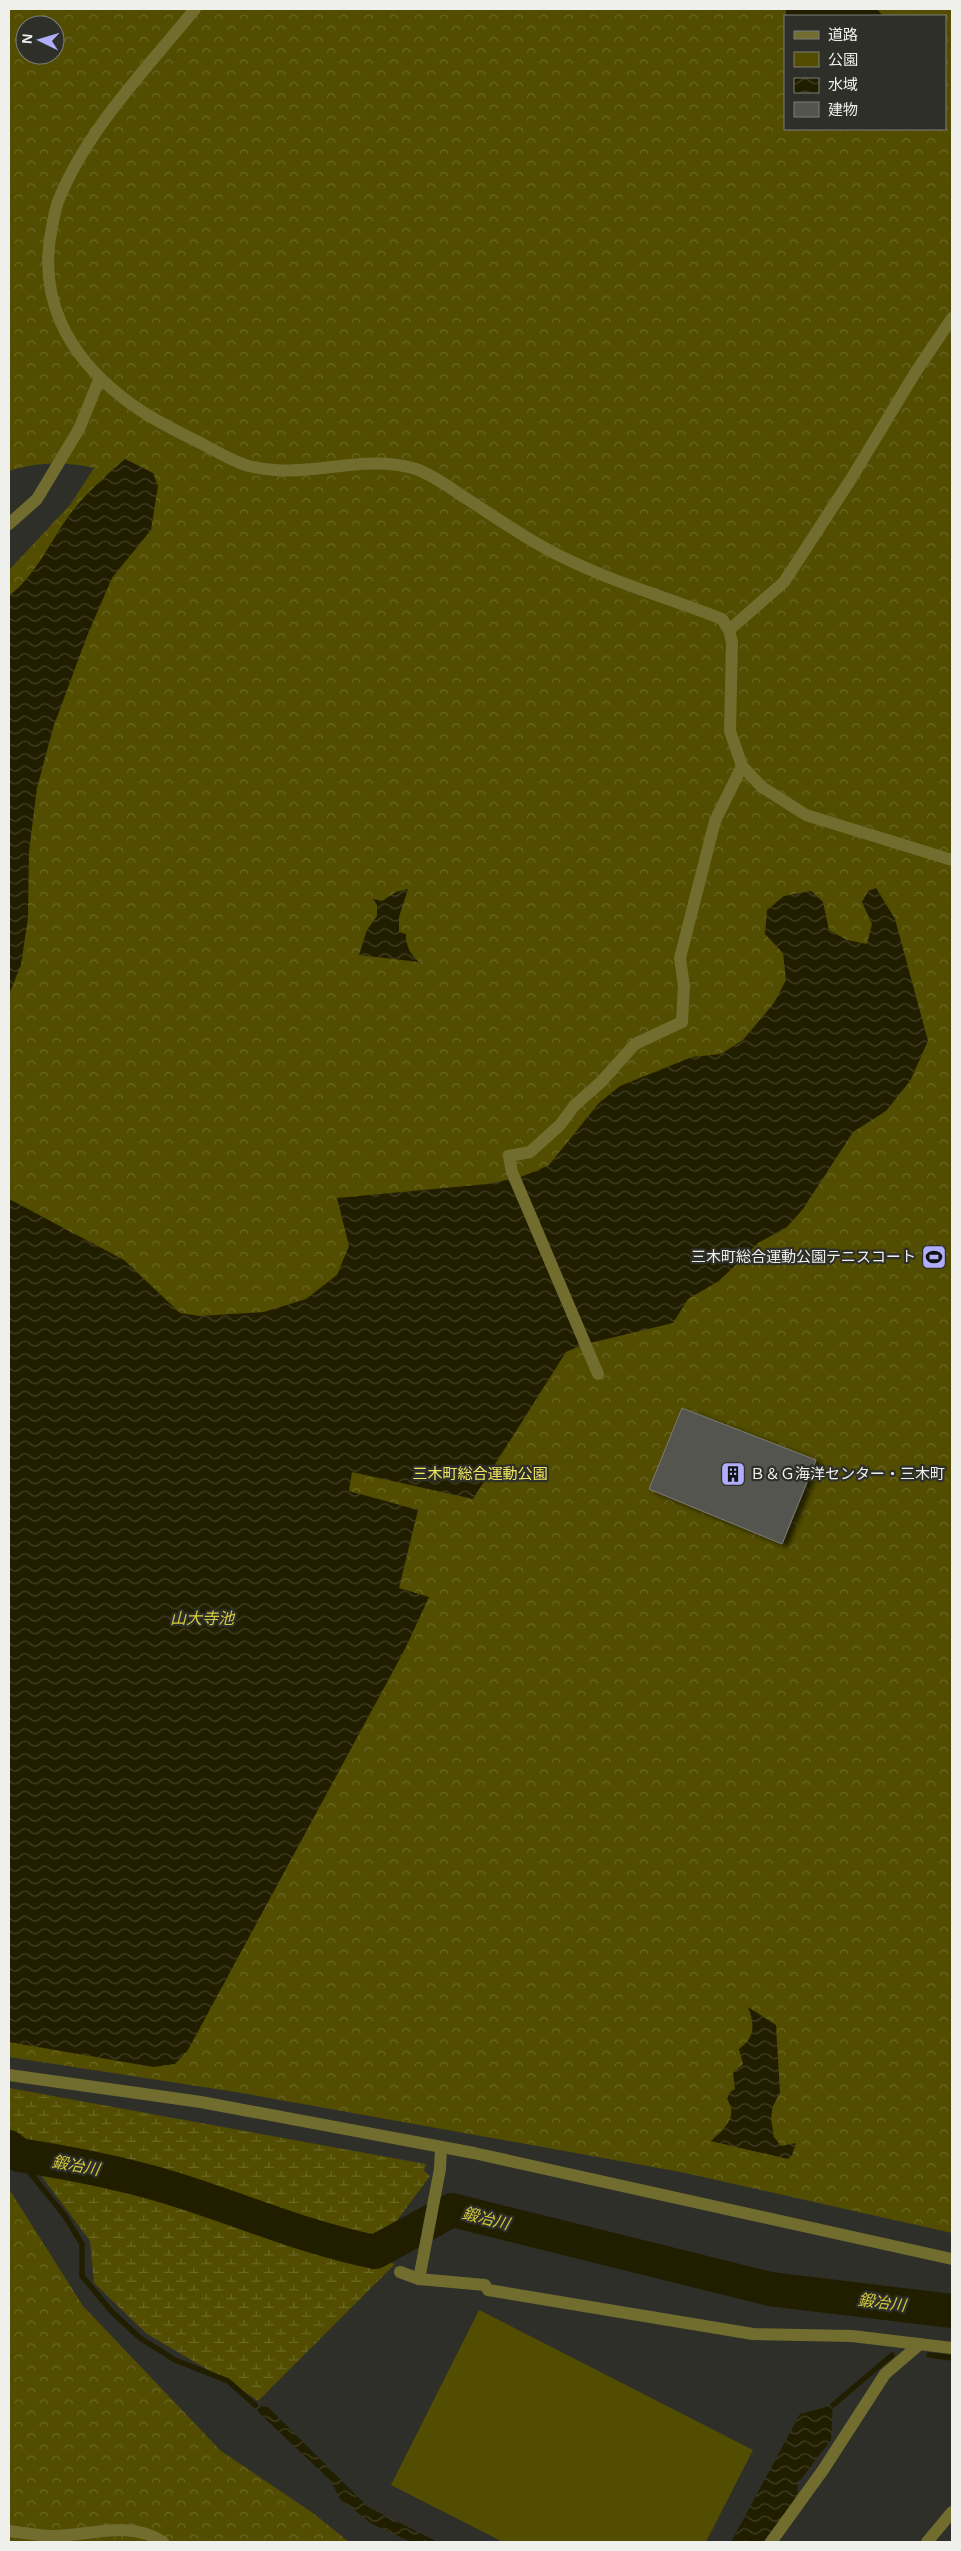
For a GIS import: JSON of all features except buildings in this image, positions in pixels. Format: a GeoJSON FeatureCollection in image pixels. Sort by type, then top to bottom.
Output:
{"type":"FeatureCollection","features":[{"type":"Feature","properties":{"kind":"street"},"geometry":{"type":"LineString","coordinates":[[195,9],[108,117],[72,171],[57,202],[49,242],[48,284],[59,321],[79,356],[100,380],[144,414],[248,466],[289,471],[370,462],[394,463],[419,470],[442,482],[547,549],[601,573],[722,619],[729,630],[732,642],[730,731],[742,766],[762,787],[806,815],[952,860]]}},
{"type":"Feature","properties":{"kind":"street"},"geometry":{"type":"LineString","coordinates":[[729,630],[784,582],[851,479],[914,373],[952,318]]}},
{"type":"Feature","properties":{"kind":"street"},"geometry":{"type":"LineString","coordinates":[[9,524],[37,499],[79,430],[100,380]]}},
{"type":"Feature","properties":{"kind":"street"},"geometry":{"type":"LineString","coordinates":[[598,1374],[512,1172],[509,1156],[530,1152],[560,1125],[574,1106],[601,1082],[635,1044],[682,1022],[684,986],[680,958],[715,821],[742,766]]}},
{"type":"Feature","properties":{"kind":"street"},"geometry":{"type":"LineString","coordinates":[[9,2075],[166,2096],[441,2147],[952,2259]]}},
{"type":"Feature","properties":{"kind":"street"},"geometry":{"type":"LineString","coordinates":[[419,2278],[440,2168],[441,2147]]}},
{"type":"Feature","properties":{"kind":"street"},"geometry":{"type":"LineString","coordinates":[[400,2272],[419,2278],[485,2285],[488,2290],[753,2334],[852,2336],[952,2348]]}},
{"type":"Feature","properties":{"kind":"street"},"geometry":{"type":"LineString","coordinates":[[770,2542],[823,2470],[885,2374],[920,2344]]}},
{"type":"Feature","properties":{"kind":"street"},"geometry":{"type":"LineString","coordinates":[[928,2542],[952,2512]]}},
{"type":"Feature","properties":{"kind":"street"},"geometry":{"type":"LineString","coordinates":[[9,2531],[53,2536],[118,2528],[140,2532],[163,2542]]}},
{"type":"Feature","properties":{"kind":"green space","name":"三木町総合運動公園"},"geometry":{"type":"Polygon","coordinates":[[[9,9],[952,9],[952,2233],[681,2172],[242,2093],[9,2057],[9,570],[70,505],[94,468],[73,464],[40,464],[9,471],[9,9]]]}},
{"type":"Feature","properties":{"kind":"green space"},"geometry":{"type":"Polygon","coordinates":[[[9,2088],[426,2164],[424,2171],[430,2176],[378,2246],[184,2185],[105,2164],[24,2146],[9,2135],[9,2088]]]}},
{"type":"Feature","properties":{"kind":"green space"},"geometry":{"type":"Polygon","coordinates":[[[34,2166],[166,2198],[337,2252],[395,2264],[258,2401],[147,2334],[94,2283],[90,2241],[34,2166]]]}},
{"type":"Feature","properties":{"kind":"green space"},"geometry":{"type":"Polygon","coordinates":[[[9,2189],[83,2306],[221,2451],[313,2513],[349,2542],[9,2542],[9,2189]]]}},
{"type":"Feature","properties":{"kind":"green space"},"geometry":{"type":"Polygon","coordinates":[[[479,2310],[753,2450],[706,2542],[503,2542],[391,2485],[479,2310]]]}},
{"type":"Feature","properties":{"kind":"water"},"geometry":{"type":"Polygon","coordinates":[[[786,9],[877,9],[882,15],[786,15],[786,9]]]}},
{"type":"Feature","properties":{"kind":"water"},"geometry":{"type":"Polygon","coordinates":[[[125,459],[153,473],[158,486],[151,530],[112,578],[87,636],[53,728],[37,788],[29,851],[28,918],[21,965],[9,994],[9,596],[27,579],[68,517],[81,501],[125,459]]]}},
{"type":"Feature","properties":{"kind":"water","name":"山大寺池"},"geometry":{"type":"Polygon","coordinates":[[[876,888],[895,919],[928,1041],[910,1081],[886,1111],[853,1132],[803,1209],[786,1228],[758,1243],[719,1281],[688,1299],[673,1323],[582,1345],[566,1352],[473,1499],[352,1472],[349,1491],[418,1510],[399,1588],[429,1597],[405,1649],[188,2050],[175,2064],[153,2067],[9,2042],[9,1199],[124,1260],[180,1313],[200,1316],[264,1312],[306,1299],[337,1275],[349,1246],[337,1198],[488,1184],[521,1177],[549,1165],[599,1103],[620,1086],[692,1057],[721,1054],[743,1040],[774,1003],[786,980],[783,953],[765,934],[767,910],[784,896],[811,891],[823,902],[829,930],[847,940],[867,944],[872,924],[862,902],[868,891],[876,888]]]}},
{"type":"Feature","properties":{"kind":"water"},"geometry":{"type":"Polygon","coordinates":[[[408,889],[399,917],[399,932],[406,934],[409,950],[419,962],[359,955],[367,930],[377,916],[377,905],[373,899],[382,901],[396,892],[408,889]]]}},
{"type":"Feature","properties":{"kind":"water"},"geometry":{"type":"Polygon","coordinates":[[[748,2007],[776,2025],[780,2093],[773,2106],[771,2119],[774,2137],[781,2146],[796,2143],[792,2155],[788,2159],[711,2141],[725,2127],[731,2117],[730,2105],[727,2099],[730,2092],[735,2089],[733,2073],[743,2064],[739,2049],[748,2040],[752,2030],[752,2019],[748,2007]]]}},
{"type":"Feature","properties":{"kind":"water"},"geometry":{"type":"Polygon","coordinates":[[[255,2405],[268,2407],[368,2507],[438,2542],[411,2542],[372,2524],[340,2499],[331,2481],[259,2413],[255,2405]]]}},
{"type":"Feature","properties":{"kind":"water"},"geometry":{"type":"Polygon","coordinates":[[[833,2405],[831,2440],[798,2483],[797,2497],[763,2542],[731,2542],[800,2414],[833,2405]]]}},
{"type":"Feature","properties":{"kind":"waterway","name":"鍛冶川"},"geometry":{"type":"LineString","coordinates":[[9,2147],[19,2155],[57,2161],[134,2178],[196,2196],[323,2239],[375,2252],[452,2210],[770,2289],[952,2311]]}},
{"type":"Feature","properties":{"kind":"waterway"},"geometry":{"type":"LineString","coordinates":[[18,2158],[65,2216],[82,2244],[82,2276],[112,2312],[140,2338],[175,2360],[228,2381],[255,2405]]}},
{"type":"Feature","properties":{"kind":"waterway"},"geometry":{"type":"LineString","coordinates":[[833,2405],[892,2355]]}},
{"type":"Feature","properties":{"kind":"waterway"},"geometry":{"type":"LineString","coordinates":[[929,2355],[952,2358]]}},
{"type":"Feature","properties":{"kind":"place","name":"三木町総合運動公園テニスコート"},"geometry":{"type":"Point","coordinates":[934,1257]}},
{"type":"Feature","properties":{"kind":"place","name":"Ｂ＆Ｇ海洋センター・三木町"},"geometry":{"type":"Point","coordinates":[733,1474]}}]}
